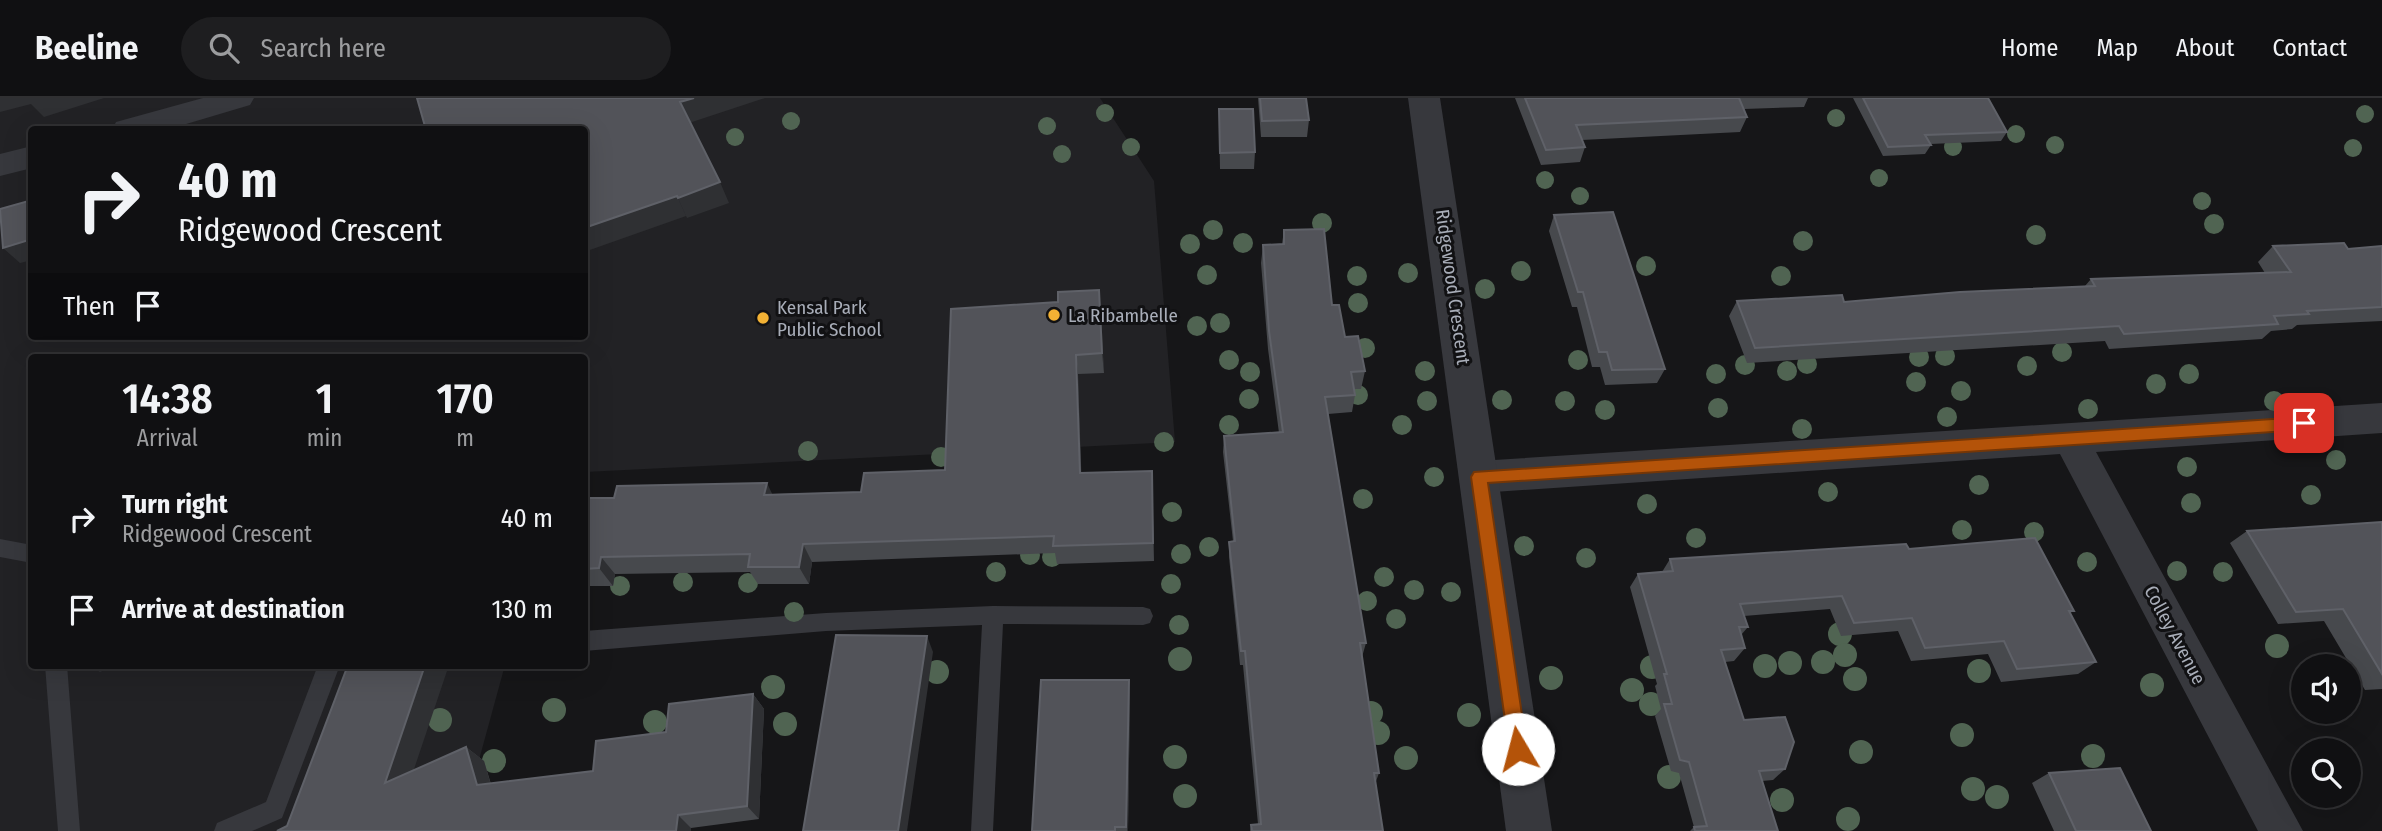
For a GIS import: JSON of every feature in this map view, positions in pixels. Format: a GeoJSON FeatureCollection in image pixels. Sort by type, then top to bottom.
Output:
{"type":"FeatureCollection","features":[{"type":"Feature","properties":{"kind":"street"},"geometry":{"type":"LineString","coordinates":[[141,126],[239,98]]}},
{"type":"Feature","properties":{"kind":"street","name":"Ridgewood Crescent"},"geometry":{"type":"LineString","coordinates":[[1424,98],[1530,831]]}},
{"type":"Feature","properties":{"kind":"street"},"geometry":{"type":"LineString","coordinates":[[0,165],[28,158]]}},
{"type":"Feature","properties":{"kind":"street"},"geometry":{"type":"LineString","coordinates":[[1479,477],[2382,418]]}},
{"type":"Feature","properties":{"kind":"street","name":"Colley Avenue"},"geometry":{"type":"LineString","coordinates":[[2070,439],[2281,831]]}},
{"type":"Feature","properties":{"kind":"lane"},"geometry":{"type":"LineString","coordinates":[[0,548],[28,553]]}},
{"type":"Feature","properties":{"kind":"lane"},"geometry":{"type":"LineString","coordinates":[[588,641],[826,622],[993,615],[1143,616]]}},
{"type":"Feature","properties":{"kind":"lane"},"geometry":{"type":"LineString","coordinates":[[982,831],[993,615]]}},
{"type":"Feature","properties":{"kind":"lane"},"geometry":{"type":"LineString","coordinates":[[56,669],[69,831]]}},
{"type":"Feature","properties":{"kind":"lane"},"geometry":{"type":"LineString","coordinates":[[225,831],[274,810],[327,669]]}},
{"type":"Feature","properties":{"kind":"shaded area"},"geometry":{"type":"Polygon","coordinates":[[[0,98],[1100,98],[1154,181],[1175,442],[588,472],[588,354],[28,354],[28,669],[504,669],[479,760],[502,831],[0,831],[0,98]]]}},
{"type":"Feature","properties":{"kind":"building"},"geometry":{"type":"Polygon","coordinates":[[[417,98],[694,98],[680,102],[720,182],[588,227],[588,126],[425,126],[417,98]]]}},
{"type":"Feature","properties":{"kind":"building"},"geometry":{"type":"Polygon","coordinates":[[[1260,98],[1306,98],[1309,120],[1262,121],[1260,98]]]}},
{"type":"Feature","properties":{"kind":"building"},"geometry":{"type":"Polygon","coordinates":[[[1525,98],[1739,98],[1747,117],[1576,125],[1585,147],[1546,150],[1525,98]]]}},
{"type":"Feature","properties":{"kind":"building"},"geometry":{"type":"Polygon","coordinates":[[[1863,98],[1988,98],[2007,132],[1925,135],[1931,145],[1888,147],[1863,98]]]}},
{"type":"Feature","properties":{"kind":"building"},"geometry":{"type":"Polygon","coordinates":[[[1219,109],[1253,109],[1255,152],[1220,153],[1219,109]]]}},
{"type":"Feature","properties":{"kind":"building"},"geometry":{"type":"Polygon","coordinates":[[[28,201],[28,240],[3,248],[0,209],[28,201]]]}},
{"type":"Feature","properties":{"kind":"building"},"geometry":{"type":"Polygon","coordinates":[[[1613,212],[1665,369],[1612,370],[1607,352],[1599,352],[1583,292],[1578,292],[1554,215],[1613,212]]]}},
{"type":"Feature","properties":{"kind":"building"},"geometry":{"type":"Polygon","coordinates":[[[1324,229],[1332,305],[1339,305],[1345,337],[1358,336],[1365,371],[1351,372],[1355,395],[1325,397],[1366,643],[1360,643],[1379,773],[1374,773],[1383,831],[1252,831],[1251,825],[1261,824],[1245,651],[1241,651],[1229,542],[1235,541],[1224,436],[1283,432],[1269,331],[1263,245],[1284,244],[1284,230],[1324,229]]]}},
{"type":"Feature","properties":{"kind":"building"},"geometry":{"type":"Polygon","coordinates":[[[2344,243],[2348,249],[2382,246],[2382,307],[2307,311],[2309,314],[2274,316],[2278,324],[2124,334],[2119,326],[1755,348],[1737,301],[1842,295],[1844,302],[1960,292],[2095,286],[2091,279],[2291,272],[2273,246],[2344,243]]]}},
{"type":"Feature","properties":{"kind":"building"},"geometry":{"type":"Polygon","coordinates":[[[1099,290],[1102,353],[1076,355],[1080,473],[1152,471],[1153,543],[1053,546],[1054,536],[803,544],[799,567],[748,567],[750,554],[601,557],[599,568],[588,569],[588,498],[614,498],[617,486],[767,483],[764,495],[861,492],[864,473],[945,470],[951,309],[1058,302],[1058,292],[1099,290]]]}},
{"type":"Feature","properties":{"kind":"building"},"geometry":{"type":"Polygon","coordinates":[[[2382,522],[2382,674],[2343,609],[2296,612],[2247,531],[2382,522]]]}},
{"type":"Feature","properties":{"kind":"building"},"geometry":{"type":"Polygon","coordinates":[[[2035,538],[2074,611],[2069,611],[2096,662],[2017,669],[2004,641],[1925,648],[1912,618],[1854,623],[1842,596],[1740,604],[1748,627],[1739,627],[1745,648],[1721,650],[1744,720],[1785,717],[1794,742],[1785,769],[1759,771],[1778,831],[1695,831],[1694,827],[1707,826],[1689,762],[1680,760],[1664,704],[1672,704],[1664,674],[1667,674],[1638,574],[1673,571],[1670,559],[1906,544],[1909,549],[2035,538]]]}},
{"type":"Feature","properties":{"kind":"building"},"geometry":{"type":"Polygon","coordinates":[[[836,635],[927,636],[898,831],[803,831],[836,635]]]}},
{"type":"Feature","properties":{"kind":"building"},"geometry":{"type":"Polygon","coordinates":[[[346,669],[424,669],[385,783],[466,747],[477,785],[593,771],[596,741],[666,732],[669,704],[753,694],[747,806],[678,815],[676,831],[277,831],[287,826],[346,669]]]}},
{"type":"Feature","properties":{"kind":"building"},"geometry":{"type":"Polygon","coordinates":[[[1041,680],[1129,680],[1126,827],[1115,827],[1115,831],[1032,831],[1041,680]]]}},
{"type":"Feature","properties":{"kind":"building"},"geometry":{"type":"Polygon","coordinates":[[[2120,768],[2151,831],[2076,831],[2049,773],[2120,768]]]}},
{"type":"Feature","properties":{"kind":"place","name":"La Ribambelle"},"geometry":{"type":"Point","coordinates":[1054,315]}},
{"type":"Feature","properties":{"kind":"place","name":"Kensal Park Public School"},"geometry":{"type":"Point","coordinates":[763,318]}},
{"type":"Feature","properties":{"kind":"route"},"geometry":{"type":"LineString","coordinates":[[1518,749],[1479,477],[2304,423]]}}]}
